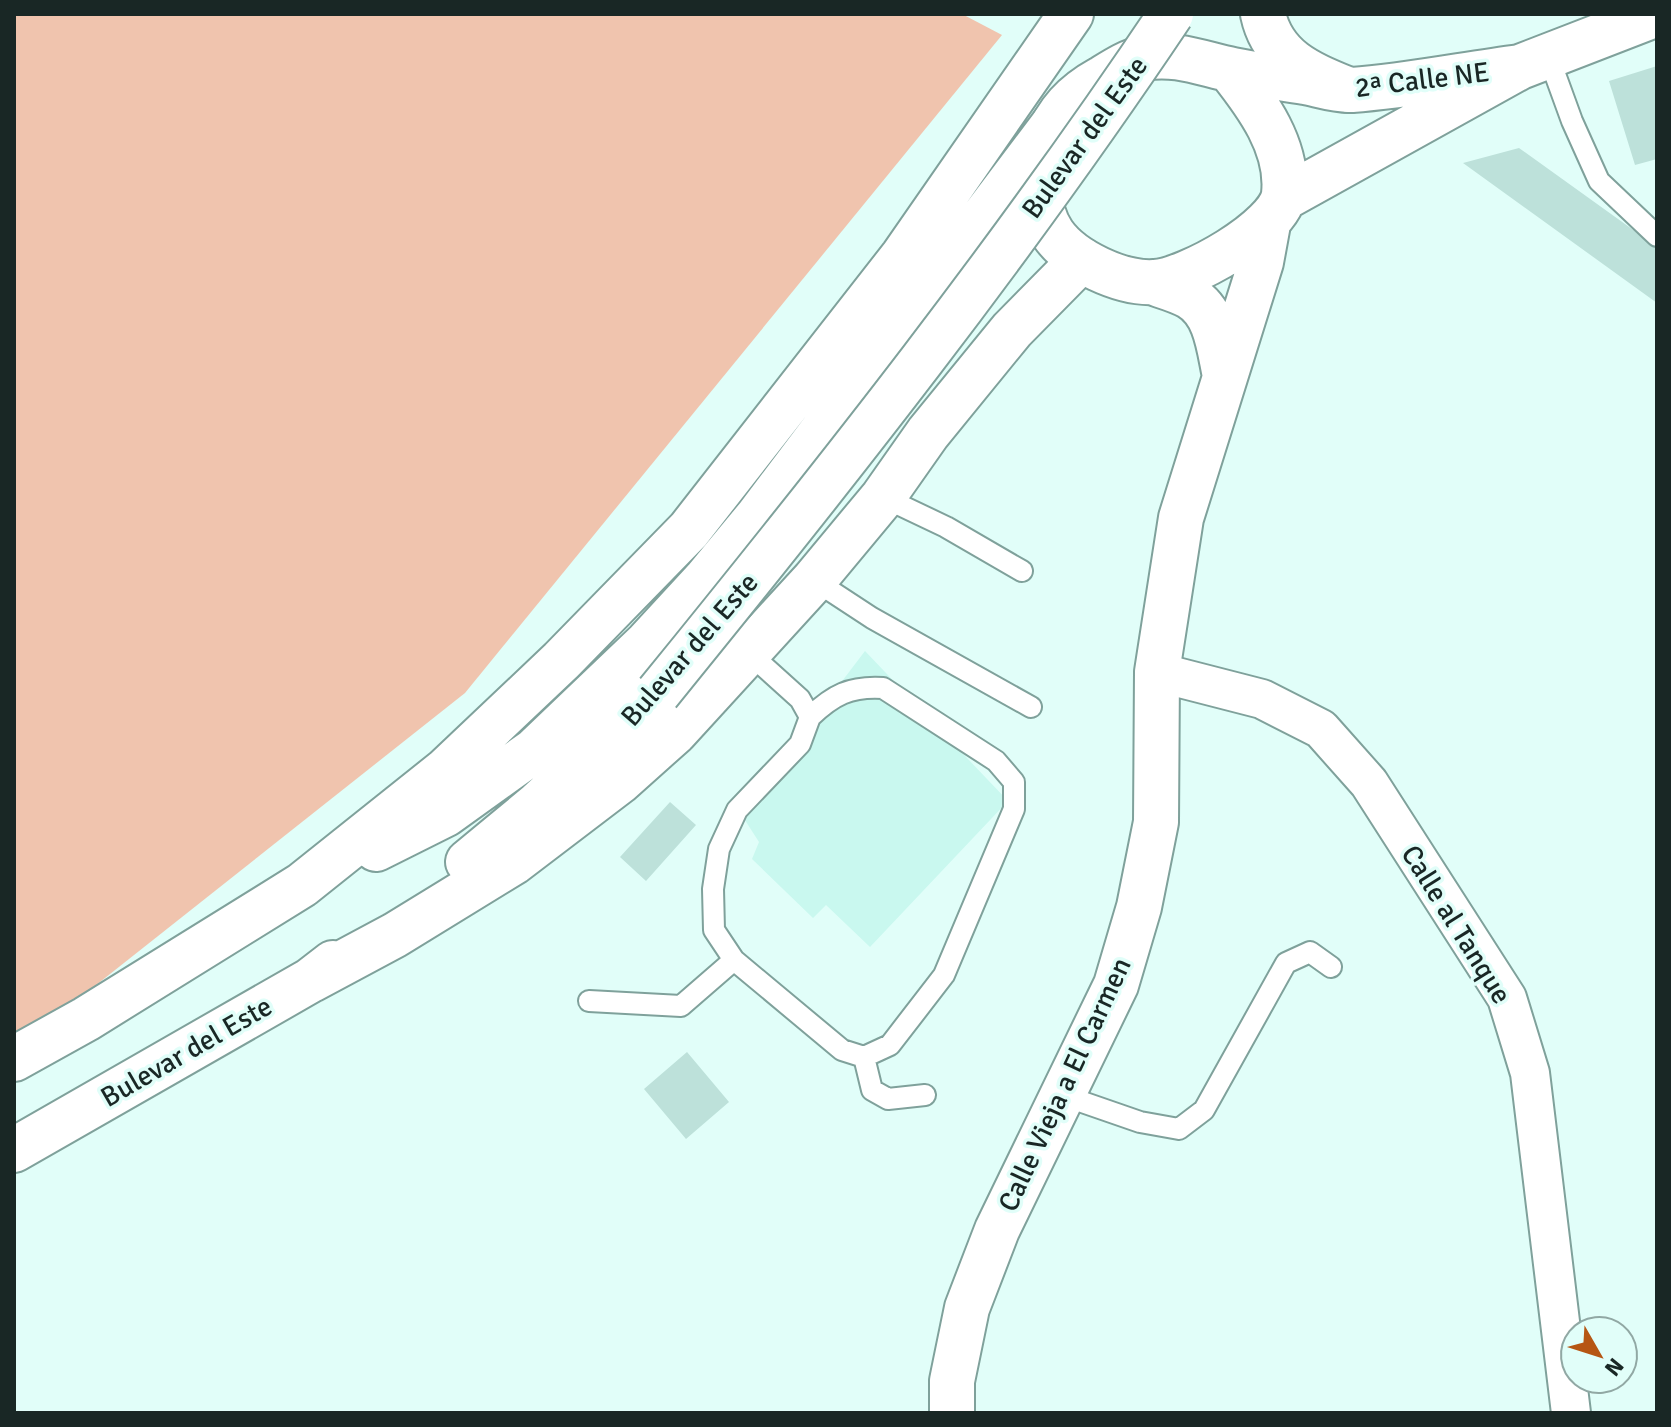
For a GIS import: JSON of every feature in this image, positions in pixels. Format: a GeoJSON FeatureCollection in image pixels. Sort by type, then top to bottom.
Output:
{"type":"FeatureCollection","features":[{"type":"Feature","properties":{"kind":"main road"},"geometry":{"type":"LineString","coordinates":[[302,885],[446,770],[561,661],[689,530],[903,256],[1071,14]]}},
{"type":"Feature","properties":{"kind":"main road","name":"Bulevar del Este"},"geometry":{"type":"LineString","coordinates":[[14,1150],[311,980],[445,880],[538,804],[658,693],[830,480],[1099,120],[1171,14]]}},
{"type":"Feature","properties":{"kind":"main road"},"geometry":{"type":"LineString","coordinates":[[1263,14],[1275,45],[1285,57],[1311,75],[1349,90]]}},
{"type":"Feature","properties":{"kind":"main road","name":"2ª Calle NE"},"geometry":{"type":"LineString","coordinates":[[1276,211],[1534,61],[1657,14]]}},
{"type":"Feature","properties":{"kind":"main road"},"geometry":{"type":"LineString","coordinates":[[14,1059],[86,1019],[302,885],[446,814],[535,750],[647,643],[749,526],[1065,106],[1082,90],[1128,64],[1145,58],[1187,57],[1230,70],[1255,100],[1270,127],[1284,181],[1276,211],[1217,258],[1154,283]]}},
{"type":"Feature","properties":{"kind":"main road","name":"2ª Calle NE"},"geometry":{"type":"LineString","coordinates":[[1230,70],[1349,90],[1534,61]]}},
{"type":"Feature","properties":{"kind":"main road"},"geometry":{"type":"LineString","coordinates":[[1053,125],[1044,147],[1039,192],[1043,217],[1054,235],[1081,260],[1115,276],[1154,283],[1191,297],[1212,321],[1225,376]]}},
{"type":"Feature","properties":{"kind":"main road","name":"Calle Vieja a El Carmen"},"geometry":{"type":"LineString","coordinates":[[952,1413],[952,1381],[967,1308],[997,1230],[1116,985],[1139,907],[1156,822],[1157,672],[1181,518],[1276,211]]}},
{"type":"Feature","properties":{"kind":"main road"},"geometry":{"type":"LineString","coordinates":[[924,294],[954,269],[980,256],[999,258],[1007,265],[1015,283],[1014,304],[1003,336],[978,371]]}},
{"type":"Feature","properties":{"kind":"main road"},"geometry":{"type":"LineString","coordinates":[[311,980],[409,927],[514,862],[562,828],[675,732],[814,580],[883,497],[928,433],[978,371],[1038,301],[1081,260]]}},
{"type":"Feature","properties":{"kind":"street","name":"Calle al Tanque"},"geometry":{"type":"LineString","coordinates":[[1157,672],[1262,699],[1321,729],[1369,783],[1507,998],[1530,1073],[1571,1413]]}},
{"type":"Feature","properties":{"kind":"lane"},"geometry":{"type":"LineString","coordinates":[[1534,61],[1572,121],[1599,181],[1657,236]]}},
{"type":"Feature","properties":{"kind":"lane"},"geometry":{"type":"LineString","coordinates":[[883,497],[946,527],[1022,571]]}},
{"type":"Feature","properties":{"kind":"lane"},"geometry":{"type":"LineString","coordinates":[[814,580],[872,618],[1031,707]]}},
{"type":"Feature","properties":{"kind":"lane"},"geometry":{"type":"LineString","coordinates":[[749,653],[800,699],[810,717]]}},
{"type":"Feature","properties":{"kind":"lane"},"geometry":{"type":"LineString","coordinates":[[862,686],[883,688],[996,761],[1014,782],[1014,809],[944,975],[890,1045],[864,1057],[842,1050],[734,960],[714,930],[713,889],[719,849],[737,810],[800,744],[810,717],[829,699],[862,686]]}},
{"type":"Feature","properties":{"kind":"lane"},"geometry":{"type":"LineString","coordinates":[[1062,1095],[1140,1122],[1179,1129],[1204,1110],[1286,963],[1310,952],[1331,967]]}},
{"type":"Feature","properties":{"kind":"lane"},"geometry":{"type":"LineString","coordinates":[[589,1001],[681,1006],[734,960]]}},
{"type":"Feature","properties":{"kind":"lane"},"geometry":{"type":"LineString","coordinates":[[864,1057],[872,1090],[888,1099],[925,1095]]}},
{"type":"Feature","properties":{"kind":"shaded area"},"geometry":{"type":"Polygon","coordinates":[[[14,14],[962,14],[1002,35],[465,693],[14,1050],[14,14]]]}},
{"type":"Feature","properties":{"kind":"shaded area"},"geometry":{"type":"Polygon","coordinates":[[[865,651],[1008,801],[870,947],[826,905],[813,918],[752,859],[759,842],[741,814],[865,651]]]}},
{"type":"Feature","properties":{"kind":"building"},"geometry":{"type":"Polygon","coordinates":[[[1657,66],[1657,159],[1635,165],[1609,81],[1657,66]]]}},
{"type":"Feature","properties":{"kind":"building"},"geometry":{"type":"Polygon","coordinates":[[[1519,148],[1657,247],[1657,303],[1463,163],[1519,148]]]}},
{"type":"Feature","properties":{"kind":"building"},"geometry":{"type":"Polygon","coordinates":[[[670,802],[696,825],[646,881],[620,857],[670,802]]]}},
{"type":"Feature","properties":{"kind":"building"},"geometry":{"type":"Polygon","coordinates":[[[687,1052],[729,1102],[686,1139],[644,1089],[687,1052]]]}}]}
